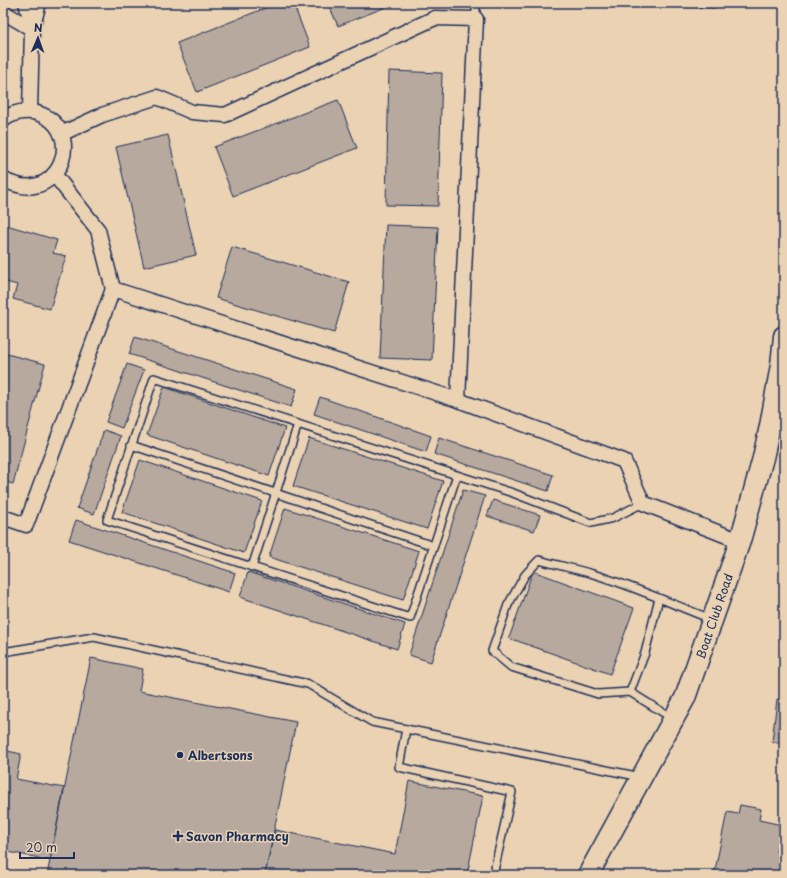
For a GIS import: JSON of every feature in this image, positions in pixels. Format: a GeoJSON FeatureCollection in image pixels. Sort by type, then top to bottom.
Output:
{"type":"FeatureCollection","features":[{"type":"Feature","properties":{"kind":"main road","name":"Boat Club Road"},"geometry":{"type":"LineString","coordinates":[[588,875],[685,698],[740,541],[763,458],[781,365],[784,336]]}},
{"type":"Feature","properties":{"kind":"street"},"geometry":{"type":"LineString","coordinates":[[26,3],[32,29]]}},
{"type":"Feature","properties":{"kind":"street"},"geometry":{"type":"LineString","coordinates":[[30,111],[32,29],[39,3]]}},
{"type":"Feature","properties":{"kind":"street"},"geometry":{"type":"LineString","coordinates":[[3,12],[32,29]]}},
{"type":"Feature","properties":{"kind":"street"},"geometry":{"type":"LineString","coordinates":[[61,134],[102,115],[157,97],[192,112],[225,115],[435,18],[476,19],[458,400]]}},
{"type":"Feature","properties":{"kind":"street"},"geometry":{"type":"LineString","coordinates":[[3,120],[8,116],[19,112],[30,111],[44,115],[54,123],[61,134],[64,146],[63,158],[58,170],[49,179],[38,185],[25,187],[13,184],[3,179]]}},
{"type":"Feature","properties":{"kind":"street"},"geometry":{"type":"LineString","coordinates":[[3,517],[26,525],[113,288],[98,230],[54,174]]}},
{"type":"Feature","properties":{"kind":"street"},"geometry":{"type":"LineString","coordinates":[[113,288],[458,400],[624,461],[643,502],[740,541]]}},
{"type":"Feature","properties":{"kind":"lane"},"geometry":{"type":"LineString","coordinates":[[476,3],[476,19]]}},
{"type":"Feature","properties":{"kind":"lane"},"geometry":{"type":"LineString","coordinates":[[457,475],[410,618],[107,520],[154,378],[298,424],[457,475],[513,493],[591,523],[613,518],[643,502]]}},
{"type":"Feature","properties":{"kind":"lane"},"geometry":{"type":"LineString","coordinates":[[252,567],[298,424]]}},
{"type":"Feature","properties":{"kind":"lane"},"geometry":{"type":"LineString","coordinates":[[132,445],[434,546]]}},
{"type":"Feature","properties":{"kind":"lane"},"geometry":{"type":"LineString","coordinates":[[673,719],[630,692],[598,694],[511,667],[492,652],[508,605],[525,575],[539,560],[594,574],[660,598],[713,620]]}},
{"type":"Feature","properties":{"kind":"lane"},"geometry":{"type":"LineString","coordinates":[[630,692],[645,653],[660,598]]}},
{"type":"Feature","properties":{"kind":"lane"},"geometry":{"type":"LineString","coordinates":[[3,652],[94,637],[308,684],[372,722],[642,777]]}},
{"type":"Feature","properties":{"kind":"lane"},"geometry":{"type":"LineString","coordinates":[[406,729],[399,768],[512,792],[493,875]]}},
{"type":"Feature","properties":{"kind":"lane"},"geometry":{"type":"LineString","coordinates":[[784,867],[784,871]]}},
{"type":"Feature","properties":{"kind":"building"},"geometry":{"type":"Polygon","coordinates":[[[278,3],[293,3],[310,47],[197,92],[177,43],[278,3]]]}},
{"type":"Feature","properties":{"kind":"building"},"geometry":{"type":"Polygon","coordinates":[[[328,3],[396,3],[338,26],[328,3]]]}},
{"type":"Feature","properties":{"kind":"building"},"geometry":{"type":"Polygon","coordinates":[[[664,3],[716,3],[715,8],[664,6],[664,3]]]}},
{"type":"Feature","properties":{"kind":"building"},"geometry":{"type":"Polygon","coordinates":[[[389,71],[442,73],[438,206],[386,205],[389,71]]]}},
{"type":"Feature","properties":{"kind":"building"},"geometry":{"type":"Polygon","coordinates":[[[338,100],[357,148],[233,196],[214,147],[338,100]]]}},
{"type":"Feature","properties":{"kind":"building"},"geometry":{"type":"Polygon","coordinates":[[[168,135],[196,255],[144,267],[116,147],[168,135]]]}},
{"type":"Feature","properties":{"kind":"building"},"geometry":{"type":"Polygon","coordinates":[[[3,224],[57,240],[53,253],[66,256],[50,309],[13,299],[17,285],[3,281],[3,224]]]}},
{"type":"Feature","properties":{"kind":"building"},"geometry":{"type":"Polygon","coordinates":[[[386,225],[438,227],[432,360],[380,358],[386,225]]]}},
{"type":"Feature","properties":{"kind":"building"},"geometry":{"type":"Polygon","coordinates":[[[232,247],[349,282],[334,333],[216,298],[232,247]]]}},
{"type":"Feature","properties":{"kind":"building"},"geometry":{"type":"Polygon","coordinates":[[[135,337],[297,389],[291,407],[129,354],[135,337]]]}},
{"type":"Feature","properties":{"kind":"building"},"geometry":{"type":"Polygon","coordinates":[[[3,353],[45,364],[13,484],[3,481],[3,353]]]}},
{"type":"Feature","properties":{"kind":"building"},"geometry":{"type":"Polygon","coordinates":[[[127,364],[144,370],[122,428],[106,422],[127,364]]]}},
{"type":"Feature","properties":{"kind":"building"},"geometry":{"type":"Polygon","coordinates":[[[164,387],[285,428],[269,476],[147,435],[164,387]]]}},
{"type":"Feature","properties":{"kind":"building"},"geometry":{"type":"Polygon","coordinates":[[[320,397],[431,436],[426,452],[314,414],[320,397]]]}},
{"type":"Feature","properties":{"kind":"building"},"geometry":{"type":"Polygon","coordinates":[[[104,430],[121,436],[94,514],[77,508],[104,430]]]}},
{"type":"Feature","properties":{"kind":"building"},"geometry":{"type":"Polygon","coordinates":[[[309,438],[443,481],[427,529],[293,486],[309,438]]]}},
{"type":"Feature","properties":{"kind":"building"},"geometry":{"type":"Polygon","coordinates":[[[439,438],[553,475],[548,491],[434,454],[439,438]]]}},
{"type":"Feature","properties":{"kind":"building"},"geometry":{"type":"Polygon","coordinates":[[[140,460],[262,501],[244,553],[122,512],[140,460]]]}},
{"type":"Feature","properties":{"kind":"building"},"geometry":{"type":"Polygon","coordinates":[[[463,490],[485,496],[431,662],[409,655],[463,490]]]}},
{"type":"Feature","properties":{"kind":"building"},"geometry":{"type":"Polygon","coordinates":[[[493,500],[540,515],[534,531],[487,516],[493,500]]]}},
{"type":"Feature","properties":{"kind":"building"},"geometry":{"type":"Polygon","coordinates":[[[285,508],[419,551],[403,600],[269,557],[285,508]]]}},
{"type":"Feature","properties":{"kind":"building"},"geometry":{"type":"Polygon","coordinates":[[[76,520],[235,573],[229,592],[69,540],[76,520]]]}},
{"type":"Feature","properties":{"kind":"building"},"geometry":{"type":"Polygon","coordinates":[[[533,571],[634,608],[610,674],[509,638],[533,571]]]}},
{"type":"Feature","properties":{"kind":"building"},"geometry":{"type":"Polygon","coordinates":[[[248,572],[405,624],[397,649],[240,597],[248,572]]]}},
{"type":"Feature","properties":{"kind":"building","name":"Albertsons"},"geometry":{"type":"Polygon","coordinates":[[[91,658],[143,669],[139,691],[296,722],[265,875],[47,875],[91,658]]]}},
{"type":"Feature","properties":{"kind":"building"},"geometry":{"type":"Polygon","coordinates":[[[777,699],[784,700],[784,744],[772,742],[777,699]]]}},
{"type":"Feature","properties":{"kind":"building"},"geometry":{"type":"Polygon","coordinates":[[[3,750],[21,754],[16,779],[64,788],[50,860],[3,851],[3,750]]]}},
{"type":"Feature","properties":{"kind":"building"},"geometry":{"type":"Polygon","coordinates":[[[409,781],[483,796],[467,875],[265,875],[275,830],[395,854],[409,781]]]}},
{"type":"Feature","properties":{"kind":"building"},"geometry":{"type":"Polygon","coordinates":[[[740,805],[761,809],[759,820],[782,825],[776,852],[784,853],[784,875],[770,872],[769,875],[714,875],[727,812],[738,814],[740,805]]]}},
{"type":"Feature","properties":{"kind":"place","name":"Albertsons"},"geometry":{"type":"Point","coordinates":[180,755]}},
{"type":"Feature","properties":{"kind":"place","name":"Savon Pharmacy"},"geometry":{"type":"Point","coordinates":[178,836]}}]}
